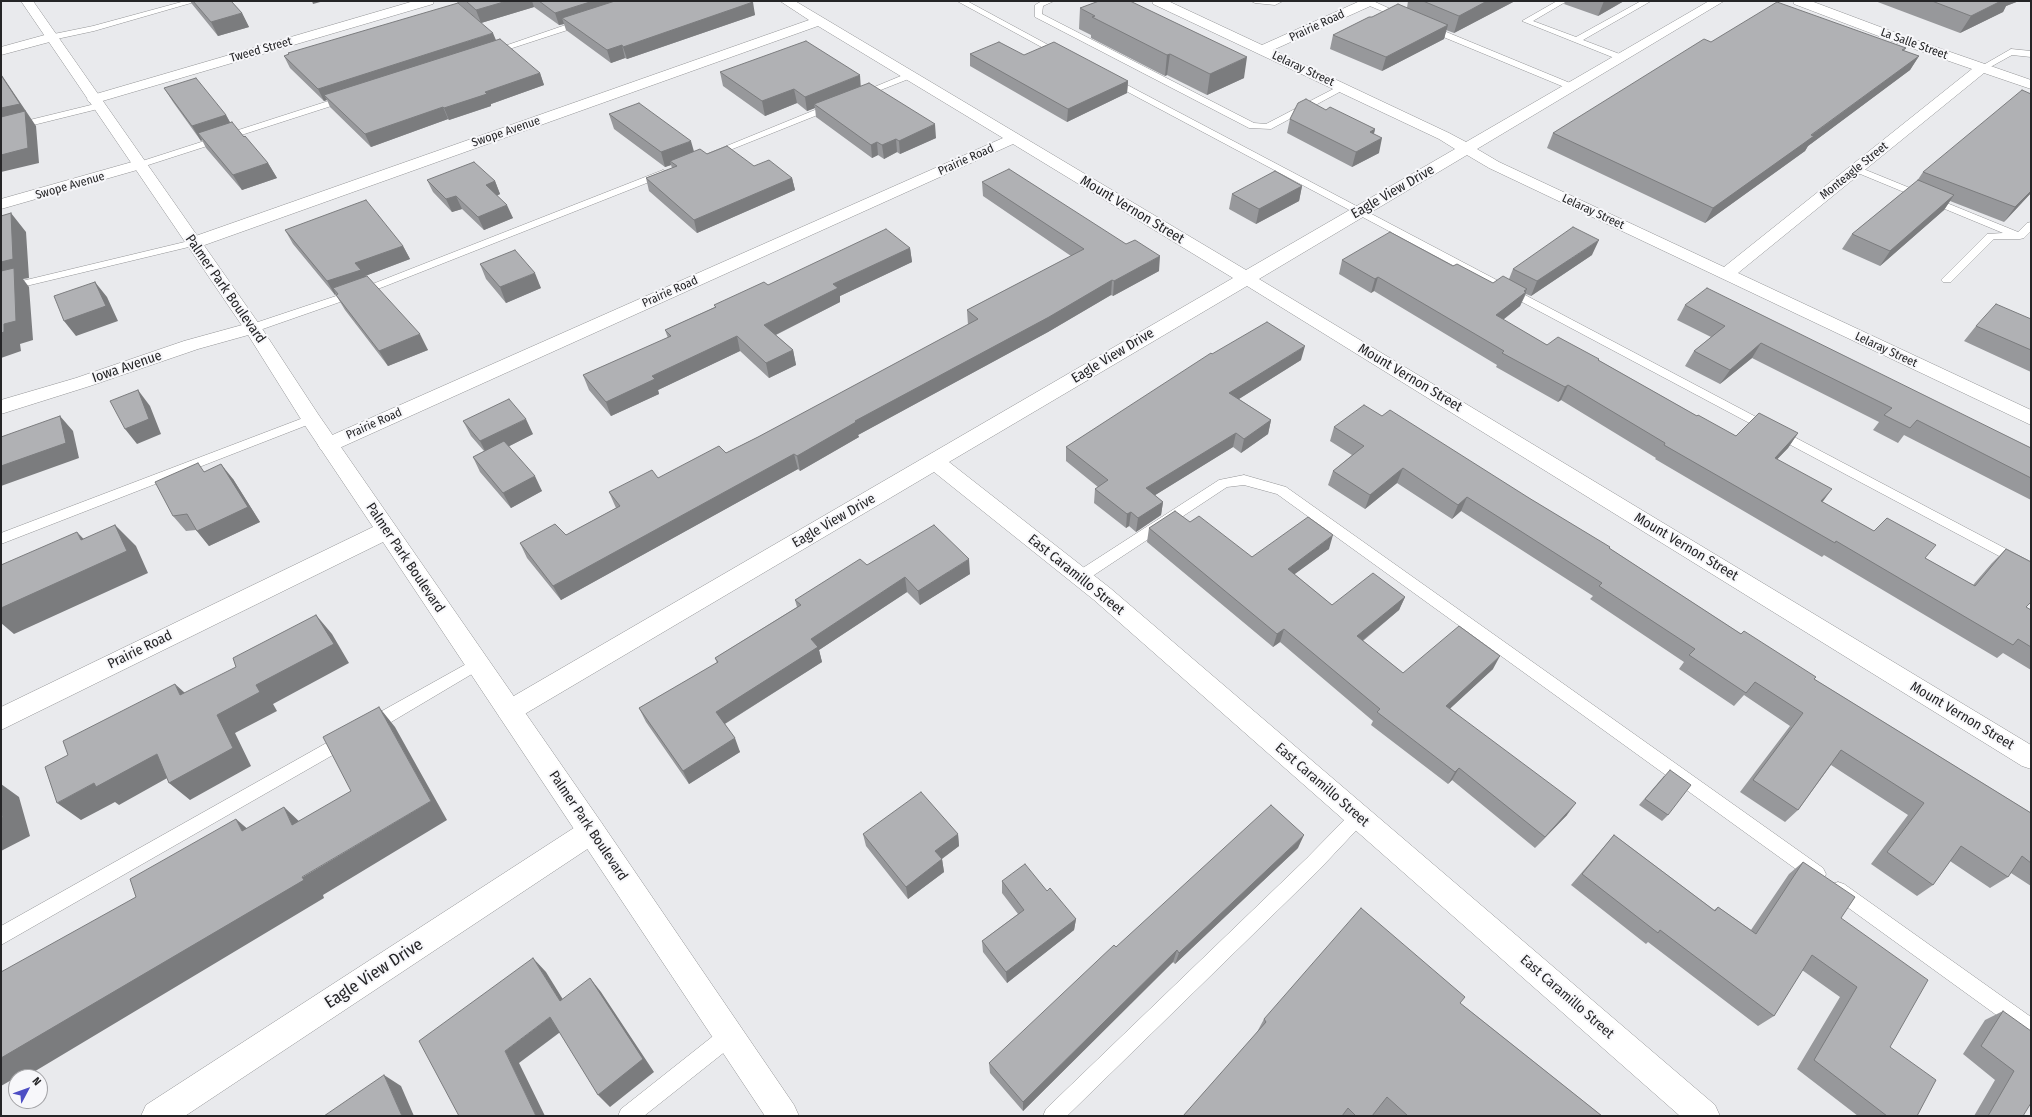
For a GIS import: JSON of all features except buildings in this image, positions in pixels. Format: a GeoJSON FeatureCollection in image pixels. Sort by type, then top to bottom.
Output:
{"type":"FeatureCollection","features":[{"type":"Feature","properties":{"kind":"street","name":"Palmer Park Boulevard"},"geometry":{"type":"LineString","coordinates":[[27,1],[97,102],[138,166],[253,328],[328,445],[592,831],[783,1116]]}},
{"type":"Feature","properties":{"kind":"street","name":"Tweed Street"},"geometry":{"type":"LineString","coordinates":[[97,102],[428,1]]}},
{"type":"Feature","properties":{"kind":"street","name":"Mount Vernon Street"},"geometry":{"type":"LineString","coordinates":[[786,1],[908,76],[1246,278],[2031,758]]}},
{"type":"Feature","properties":{"kind":"street","name":"Lelaray Street"},"geometry":{"type":"LineString","coordinates":[[1158,1],[1444,136],[1494,165],[2031,418]]}},
{"type":"Feature","properties":{"kind":"street","name":"Eagle View Drive"},"geometry":{"type":"LineString","coordinates":[[509,711],[1246,278],[1467,150],[1718,1]]}},
{"type":"Feature","properties":{"kind":"street","name":"La Salle Street"},"geometry":{"type":"LineString","coordinates":[[1799,1],[2031,85]]}},
{"type":"Feature","properties":{"kind":"street","name":"Prairie Road"},"geometry":{"type":"LineString","coordinates":[[1263,50],[1369,2]]}},
{"type":"Feature","properties":{"kind":"street","name":"Swope Avenue"},"geometry":{"type":"LineString","coordinates":[[193,243],[819,21]]}},
{"type":"Feature","properties":{"kind":"street"},"geometry":{"type":"LineString","coordinates":[[1,51],[52,37]]}},
{"type":"Feature","properties":{"kind":"street","name":"Monteagle Street"},"geometry":{"type":"LineString","coordinates":[[1726,274],[1982,68]]}},
{"type":"Feature","properties":{"kind":"street","name":"Prairie Road"},"geometry":{"type":"LineString","coordinates":[[328,445],[1013,139]]}},
{"type":"Feature","properties":{"kind":"street","name":"Swope Avenue"},"geometry":{"type":"LineString","coordinates":[[1,204],[138,166]]}},
{"type":"Feature","properties":{"kind":"street","name":"Iowa Avenue"},"geometry":{"type":"LineString","coordinates":[[1,407],[191,345],[253,328]]}},
{"type":"Feature","properties":{"kind":"street","name":"East Caramillo Street"},"geometry":{"type":"LineString","coordinates":[[935,462],[1080,577],[1359,816],[1704,1116]]}},
{"type":"Feature","properties":{"kind":"street","name":"Prairie Road"},"geometry":{"type":"LineString","coordinates":[[1,719],[387,530]]}},
{"type":"Feature","properties":{"kind":"street","name":"Eagle View Drive"},"geometry":{"type":"LineString","coordinates":[[157,1116],[592,831]]}},
{"type":"Feature","properties":{"kind":"lane"},"geometry":{"type":"LineString","coordinates":[[52,37],[94,28],[194,1]]}},
{"type":"Feature","properties":{"kind":"lane"},"geometry":{"type":"LineString","coordinates":[[961,1],[1073,60]]}},
{"type":"Feature","properties":{"kind":"lane"},"geometry":{"type":"LineString","coordinates":[[1050,1],[1039,6],[1038,15],[1252,126],[1268,127],[1342,88]]}},
{"type":"Feature","properties":{"kind":"lane"},"geometry":{"type":"LineString","coordinates":[[1254,1],[1275,3],[1279,1]]}},
{"type":"Feature","properties":{"kind":"lane"},"geometry":{"type":"LineString","coordinates":[[1562,1],[1526,21],[1622,58]]}},
{"type":"Feature","properties":{"kind":"lane"},"geometry":{"type":"LineString","coordinates":[[1577,40],[1647,1]]}},
{"type":"Feature","properties":{"kind":"lane"},"geometry":{"type":"LineString","coordinates":[[1369,2],[1572,87]]}},
{"type":"Feature","properties":{"kind":"lane"},"geometry":{"type":"LineString","coordinates":[[481,55],[595,18]]}},
{"type":"Feature","properties":{"kind":"lane"},"geometry":{"type":"LineString","coordinates":[[1982,68],[2011,52],[2031,54]]}},
{"type":"Feature","properties":{"kind":"lane"},"geometry":{"type":"LineString","coordinates":[[1100,75],[2031,568]]}},
{"type":"Feature","properties":{"kind":"lane"},"geometry":{"type":"LineString","coordinates":[[853,98],[908,76]]}},
{"type":"Feature","properties":{"kind":"lane"},"geometry":{"type":"LineString","coordinates":[[138,166],[360,94]]}},
{"type":"Feature","properties":{"kind":"lane"},"geometry":{"type":"LineString","coordinates":[[1,130],[97,102]]}},
{"type":"Feature","properties":{"kind":"lane"},"geometry":{"type":"LineString","coordinates":[[705,156],[838,104]]}},
{"type":"Feature","properties":{"kind":"lane"},"geometry":{"type":"LineString","coordinates":[[253,328],[379,285],[675,168]]}},
{"type":"Feature","properties":{"kind":"lane"},"geometry":{"type":"LineString","coordinates":[[1856,169],[2020,236]]}},
{"type":"Feature","properties":{"kind":"lane"},"geometry":{"type":"LineString","coordinates":[[1947,280],[1991,236],[2020,236],[2031,225]]}},
{"type":"Feature","properties":{"kind":"lane"},"geometry":{"type":"LineString","coordinates":[[1,289],[193,243]]}},
{"type":"Feature","properties":{"kind":"lane"},"geometry":{"type":"LineString","coordinates":[[1,539],[311,419]]}},
{"type":"Feature","properties":{"kind":"lane"},"geometry":{"type":"LineString","coordinates":[[1080,577],[1224,482],[1244,480],[1281,490],[2031,1028]]}},
{"type":"Feature","properties":{"kind":"lane"},"geometry":{"type":"LineString","coordinates":[[1,936],[477,664]]}},
{"type":"Feature","properties":{"kind":"lane"},"geometry":{"type":"LineString","coordinates":[[1053,1116],[1312,864],[1359,816]]}},
{"type":"Feature","properties":{"kind":"lane"},"geometry":{"type":"LineString","coordinates":[[628,1116],[729,1036]]}}]}
